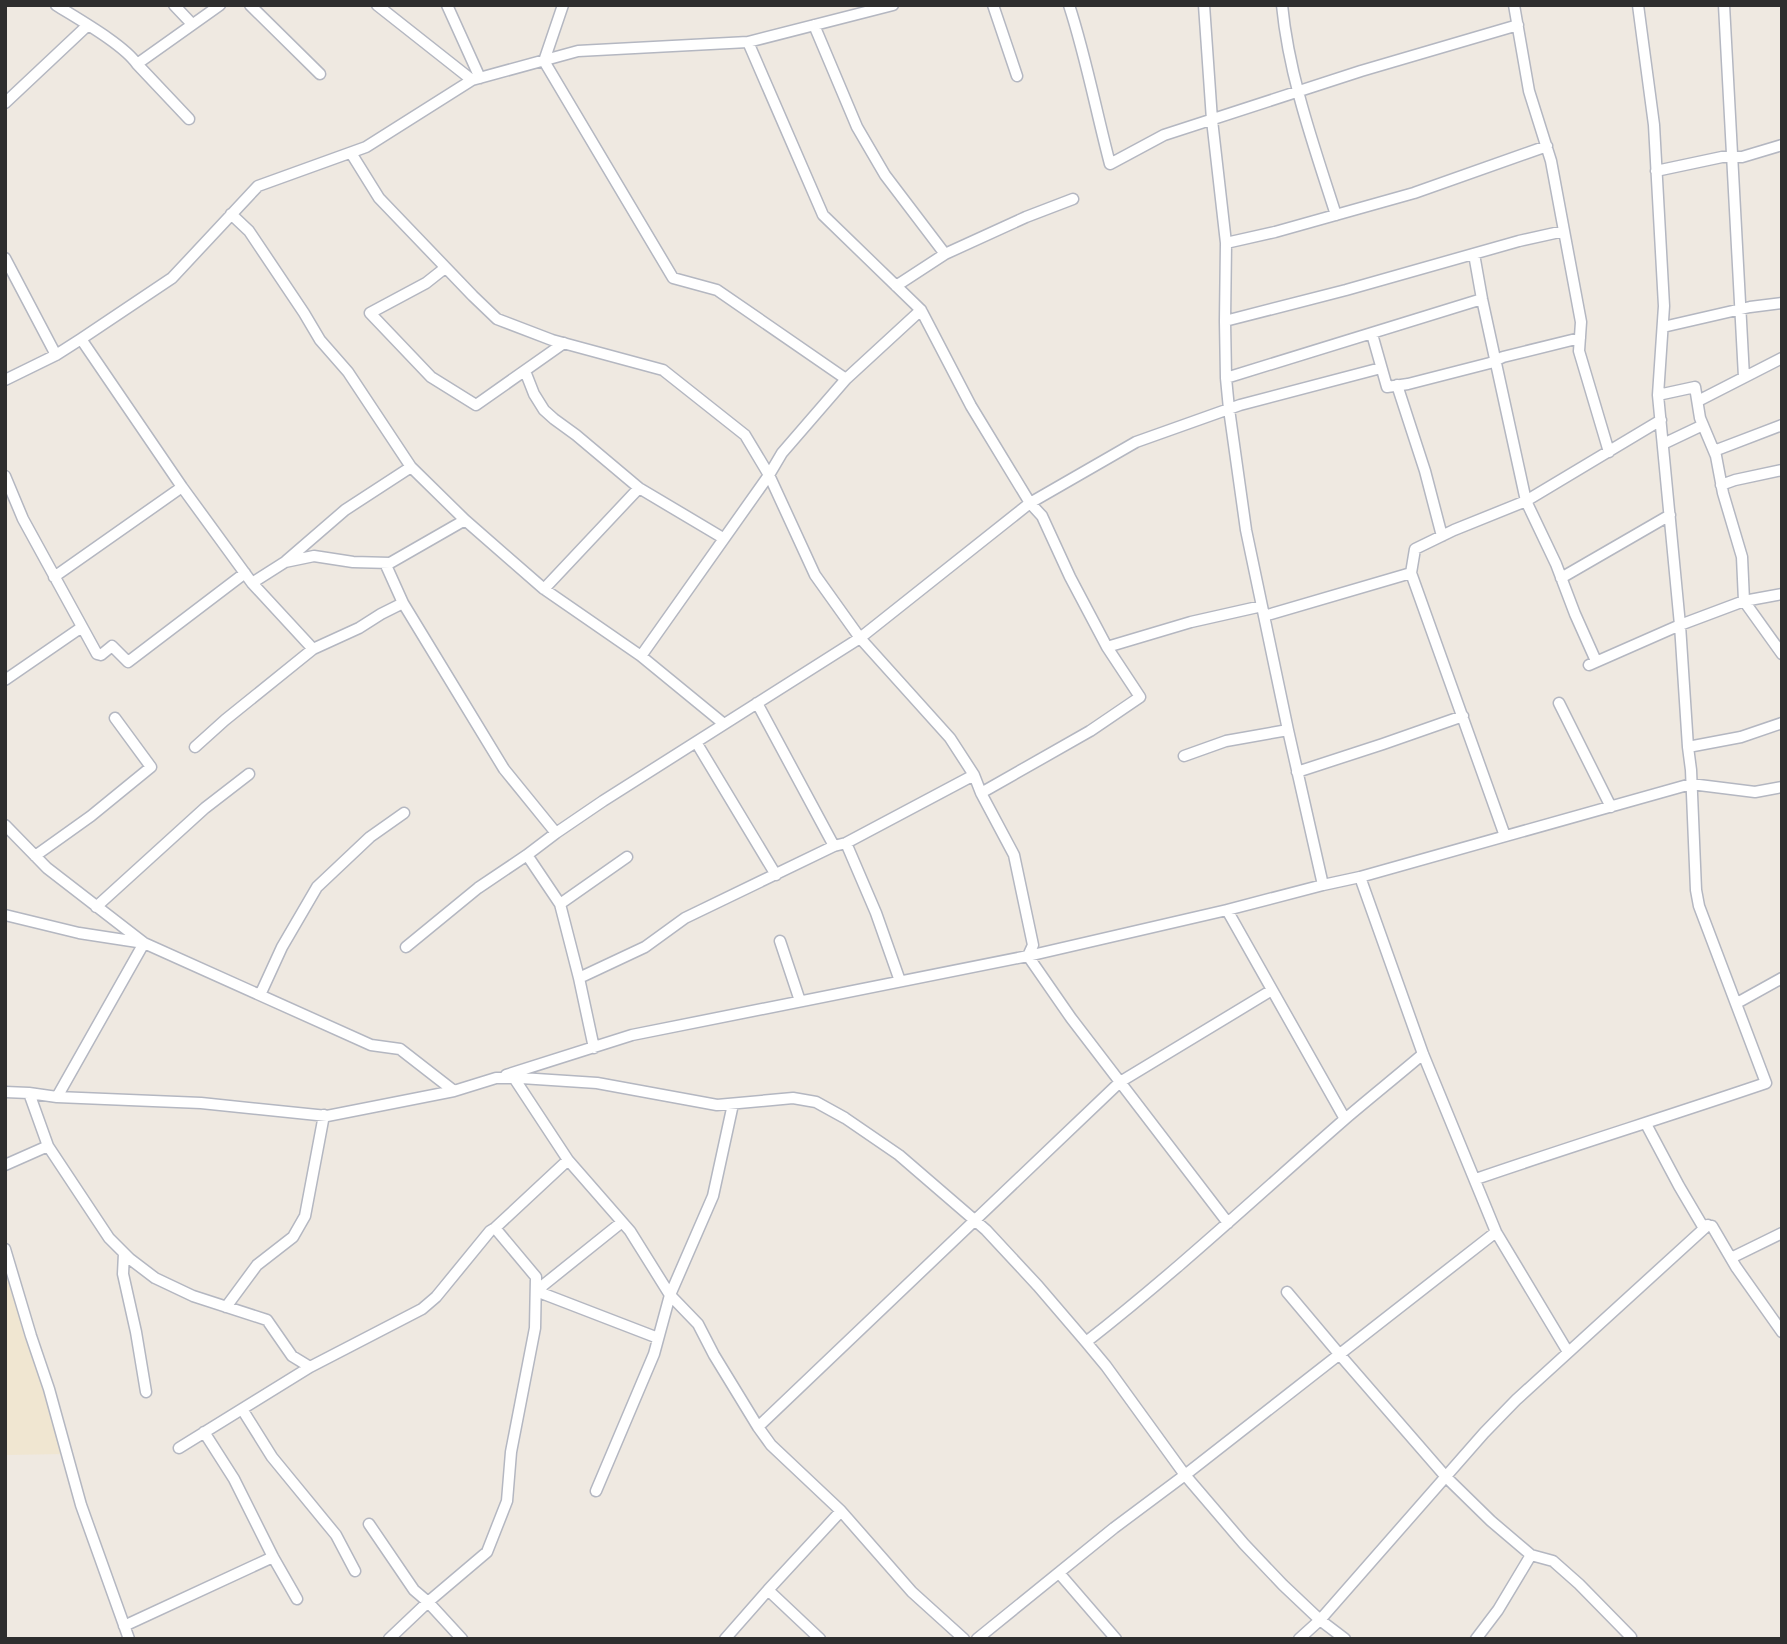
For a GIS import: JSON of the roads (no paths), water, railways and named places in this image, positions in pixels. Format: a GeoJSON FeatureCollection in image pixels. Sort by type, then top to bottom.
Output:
{"type":"FeatureCollection","features":[{"type":"Feature","properties":{"kind":"street"},"geometry":{"type":"LineString","coordinates":[[56,5],[132,56],[189,119]]}},
{"type":"Feature","properties":{"kind":"street"},"geometry":{"type":"LineString","coordinates":[[174,5],[192,24]]}},
{"type":"Feature","properties":{"kind":"street"},"geometry":{"type":"LineString","coordinates":[[137,64],[220,5]]}},
{"type":"Feature","properties":{"kind":"street"},"geometry":{"type":"LineString","coordinates":[[250,5],[320,74]]}},
{"type":"Feature","properties":{"kind":"street"},"geometry":{"type":"LineString","coordinates":[[377,5],[476,79]]}},
{"type":"Feature","properties":{"kind":"street"},"geometry":{"type":"LineString","coordinates":[[447,5],[476,79]]}},
{"type":"Feature","properties":{"kind":"street"},"geometry":{"type":"LineString","coordinates":[[563,5],[544,61],[673,278],[717,290],[846,379]]}},
{"type":"Feature","properties":{"kind":"street"},"geometry":{"type":"LineString","coordinates":[[5,380],[56,355],[172,278],[258,186],[366,147],[476,79],[578,51],[748,42],[893,5]]}},
{"type":"Feature","properties":{"kind":"street"},"geometry":{"type":"LineString","coordinates":[[993,5],[1017,76]]}},
{"type":"Feature","properties":{"kind":"street"},"geometry":{"type":"LineString","coordinates":[[1069,5],[1087,65],[1110,164],[1164,135],[1361,71],[1518,25]]}},
{"type":"Feature","properties":{"kind":"street"},"geometry":{"type":"LineString","coordinates":[[1204,5],[1212,120],[1226,243],[1224,321],[1229,409],[1246,530],[1322,885]]}},
{"type":"Feature","properties":{"kind":"street"},"geometry":{"type":"LineString","coordinates":[[1282,5],[1302,109],[1336,215]]}},
{"type":"Feature","properties":{"kind":"street"},"geometry":{"type":"LineString","coordinates":[[1514,5],[1529,91],[1551,161],[1581,322],[1579,351],[1609,452]]}},
{"type":"Feature","properties":{"kind":"street"},"geometry":{"type":"LineString","coordinates":[[1476,1179],[1766,1083],[1699,906],[1696,890],[1680,625],[1658,396],[1664,306],[1654,125],[1638,5]]}},
{"type":"Feature","properties":{"kind":"street"},"geometry":{"type":"LineString","coordinates":[[1724,5],[1744,377]]}},
{"type":"Feature","properties":{"kind":"street"},"geometry":{"type":"LineString","coordinates":[[5,103],[88,25]]}},
{"type":"Feature","properties":{"kind":"street"},"geometry":{"type":"LineString","coordinates":[[814,25],[857,128],[885,175],[945,254]]}},
{"type":"Feature","properties":{"kind":"street"},"geometry":{"type":"LineString","coordinates":[[748,42],[823,215],[921,310],[971,406],[1030,503],[1042,516],[1107,647],[1140,697],[1090,731],[981,793]]}},
{"type":"Feature","properties":{"kind":"street"},"geometry":{"type":"LineString","coordinates":[[1657,171],[1722,157],[1742,157],[1782,145]]}},
{"type":"Feature","properties":{"kind":"street"},"geometry":{"type":"LineString","coordinates":[[1226,243],[1414,193],[1546,146]]}},
{"type":"Feature","properties":{"kind":"street"},"geometry":{"type":"LineString","coordinates":[[351,153],[379,198],[497,319],[565,344],[663,370],[745,435],[769,475],[815,575],[860,638],[950,738],[974,775],[1014,855],[1033,945],[1028,956]]}},
{"type":"Feature","properties":{"kind":"street"},"geometry":{"type":"LineString","coordinates":[[896,286],[945,254],[1073,199]]}},
{"type":"Feature","properties":{"kind":"street"},"geometry":{"type":"LineString","coordinates":[[231,214],[249,231],[320,340],[348,372],[411,467],[465,520],[544,589],[641,656],[724,724]]}},
{"type":"Feature","properties":{"kind":"street"},"geometry":{"type":"LineString","coordinates":[[1224,321],[1564,231]]}},
{"type":"Feature","properties":{"kind":"street"},"geometry":{"type":"LineString","coordinates":[[1474,254],[1527,501],[1561,578],[1593,663],[1680,625],[1744,601],[1782,594]]}},
{"type":"Feature","properties":{"kind":"street"},"geometry":{"type":"LineString","coordinates":[[5,258],[56,355]]}},
{"type":"Feature","properties":{"kind":"street"},"geometry":{"type":"LineString","coordinates":[[445,268],[426,283],[370,313],[431,377],[476,405],[565,344]]}},
{"type":"Feature","properties":{"kind":"street"},"geometry":{"type":"LineString","coordinates":[[1226,378],[1482,299]]}},
{"type":"Feature","properties":{"kind":"street"},"geometry":{"type":"LineString","coordinates":[[1663,327],[1750,307],[1782,303]]}},
{"type":"Feature","properties":{"kind":"street"},"geometry":{"type":"LineString","coordinates":[[641,656],[782,453],[846,379],[921,310]]}},
{"type":"Feature","properties":{"kind":"street"},"geometry":{"type":"LineString","coordinates":[[1372,334],[1387,387],[1408,384],[1580,338]]}},
{"type":"Feature","properties":{"kind":"street"},"geometry":{"type":"LineString","coordinates":[[82,339],[181,487],[252,583],[313,649]]}},
{"type":"Feature","properties":{"kind":"street"},"geometry":{"type":"LineString","coordinates":[[1698,401],[1782,358]]}},
{"type":"Feature","properties":{"kind":"street"},"geometry":{"type":"LineString","coordinates":[[406,947],[478,888],[556,833],[860,638],[1030,503],[1136,442],[1229,409],[1381,368]]}},
{"type":"Feature","properties":{"kind":"street"},"geometry":{"type":"LineString","coordinates":[[525,371],[534,394],[544,410],[554,419],[639,488],[723,538]]}},
{"type":"Feature","properties":{"kind":"street"},"geometry":{"type":"LineString","coordinates":[[1397,385],[1425,471],[1442,536]]}},
{"type":"Feature","properties":{"kind":"street"},"geometry":{"type":"LineString","coordinates":[[1658,396],[1695,387],[1700,418],[1714,451],[1742,556],[1744,601],[1781,652]]}},
{"type":"Feature","properties":{"kind":"street"},"geometry":{"type":"LineString","coordinates":[[1505,836],[1411,573],[1415,549],[1527,501],[1661,420]]}},
{"type":"Feature","properties":{"kind":"street"},"geometry":{"type":"LineString","coordinates":[[1663,444],[1703,425]]}},
{"type":"Feature","properties":{"kind":"street"},"geometry":{"type":"LineString","coordinates":[[1714,451],[1782,425]]}},
{"type":"Feature","properties":{"kind":"street"},"geometry":{"type":"LineString","coordinates":[[252,583],[285,562],[345,510],[411,467]]}},
{"type":"Feature","properties":{"kind":"street"},"geometry":{"type":"LineString","coordinates":[[1721,485],[1782,470]]}},
{"type":"Feature","properties":{"kind":"street"},"geometry":{"type":"LineString","coordinates":[[5,476],[23,519],[97,654],[101,655],[113,646],[128,662],[245,573]]}},
{"type":"Feature","properties":{"kind":"street"},"geometry":{"type":"LineString","coordinates":[[54,577],[181,487]]}},
{"type":"Feature","properties":{"kind":"street"},"geometry":{"type":"LineString","coordinates":[[544,589],[639,488]]}},
{"type":"Feature","properties":{"kind":"street"},"geometry":{"type":"LineString","coordinates":[[1561,578],[1670,515]]}},
{"type":"Feature","properties":{"kind":"street"},"geometry":{"type":"LineString","coordinates":[[285,562],[314,556],[353,562],[390,563],[465,520]]}},
{"type":"Feature","properties":{"kind":"street"},"geometry":{"type":"LineString","coordinates":[[385,563],[403,603],[503,769],[556,833]]}},
{"type":"Feature","properties":{"kind":"street"},"geometry":{"type":"LineString","coordinates":[[1107,647],[1191,622],[1263,611],[1411,573]]}},
{"type":"Feature","properties":{"kind":"street"},"geometry":{"type":"LineString","coordinates":[[195,747],[313,649],[359,628],[403,603]]}},
{"type":"Feature","properties":{"kind":"street"},"geometry":{"type":"LineString","coordinates":[[5,680],[82,627]]}},
{"type":"Feature","properties":{"kind":"street"},"geometry":{"type":"LineString","coordinates":[[757,703],[834,846]]}},
{"type":"Feature","properties":{"kind":"street"},"geometry":{"type":"LineString","coordinates":[[1559,703],[1611,807]]}},
{"type":"Feature","properties":{"kind":"street"},"geometry":{"type":"LineString","coordinates":[[1297,772],[1463,716]]}},
{"type":"Feature","properties":{"kind":"street"},"geometry":{"type":"LineString","coordinates":[[34,856],[91,816],[151,767],[115,718]]}},
{"type":"Feature","properties":{"kind":"street"},"geometry":{"type":"LineString","coordinates":[[1688,747],[1741,737],[1782,723]]}},
{"type":"Feature","properties":{"kind":"street"},"geometry":{"type":"LineString","coordinates":[[1184,756],[1226,741],[1288,730]]}},
{"type":"Feature","properties":{"kind":"street"},"geometry":{"type":"LineString","coordinates":[[696,742],[776,875]]}},
{"type":"Feature","properties":{"kind":"street"},"geometry":{"type":"LineString","coordinates":[[96,906],[205,808],[249,774]]}},
{"type":"Feature","properties":{"kind":"street"},"geometry":{"type":"LineString","coordinates":[[579,978],[645,947],[685,918],[834,846],[846,843],[974,775]]}},
{"type":"Feature","properties":{"kind":"street"},"geometry":{"type":"LineString","coordinates":[[5,1093],[201,1103],[324,1115],[359,1111],[454,1091],[632,1035],[1028,956],[1227,910],[1360,877],[1691,784],[1755,792],[1782,787]]}},
{"type":"Feature","properties":{"kind":"street"},"geometry":{"type":"LineString","coordinates":[[260,995],[282,947],[317,887],[370,837],[404,813]]}},
{"type":"Feature","properties":{"kind":"street"},"geometry":{"type":"LineString","coordinates":[[5,825],[47,868],[144,943],[371,1045],[400,1049],[454,1091]]}},
{"type":"Feature","properties":{"kind":"street"},"geometry":{"type":"LineString","coordinates":[[846,843],[876,913],[900,981]]}},
{"type":"Feature","properties":{"kind":"street"},"geometry":{"type":"LineString","coordinates":[[527,855],[560,904],[594,1048]]}},
{"type":"Feature","properties":{"kind":"street"},"geometry":{"type":"LineString","coordinates":[[560,904],[627,857]]}},
{"type":"Feature","properties":{"kind":"street"},"geometry":{"type":"LineString","coordinates":[[1360,877],[1423,1054],[1496,1232],[1568,1352]]}},
{"type":"Feature","properties":{"kind":"street"},"geometry":{"type":"LineString","coordinates":[[1227,910],[1345,1119]]}},
{"type":"Feature","properties":{"kind":"street"},"geometry":{"type":"LineString","coordinates":[[5,915],[79,933],[144,943]]}},
{"type":"Feature","properties":{"kind":"street"},"geometry":{"type":"LineString","coordinates":[[780,941],[800,1001]]}},
{"type":"Feature","properties":{"kind":"street"},"geometry":{"type":"LineString","coordinates":[[57,1097],[144,943]]}},
{"type":"Feature","properties":{"kind":"street"},"geometry":{"type":"LineString","coordinates":[[1028,956],[1071,1018],[1228,1223]]}},
{"type":"Feature","properties":{"kind":"street"},"geometry":{"type":"LineString","coordinates":[[1737,1003],[1782,978]]}},
{"type":"Feature","properties":{"kind":"street"},"geometry":{"type":"LineString","coordinates":[[758,1427],[1120,1082],[1272,990]]}},
{"type":"Feature","properties":{"kind":"street"},"geometry":{"type":"LineString","coordinates":[[1086,1342],[1129,1309],[1423,1054]]}},
{"type":"Feature","properties":{"kind":"street"},"geometry":{"type":"LineString","coordinates":[[496,1078],[597,1083],[717,1105],[793,1098],[816,1102],[845,1118],[899,1155],[986,1230],[1106,1366],[1185,1475],[1244,1544],[1320,1620],[1345,1639]]}},
{"type":"Feature","properties":{"kind":"street"},"geometry":{"type":"LineString","coordinates":[[514,1078],[568,1160],[630,1231],[670,1294],[698,1324],[771,1445],[841,1511],[912,1592],[964,1639]]}},
{"type":"Feature","properties":{"kind":"street"},"geometry":{"type":"LineString","coordinates":[[29,1093],[48,1146],[109,1238],[124,1253],[155,1278],[193,1296],[267,1320],[292,1356],[310,1367]]}},
{"type":"Feature","properties":{"kind":"street"},"geometry":{"type":"LineString","coordinates":[[596,1491],[654,1354],[670,1294],[713,1196],[733,1104]]}},
{"type":"Feature","properties":{"kind":"street"},"geometry":{"type":"LineString","coordinates":[[226,1307],[257,1265],[293,1237],[305,1216],[324,1115]]}},
{"type":"Feature","properties":{"kind":"street"},"geometry":{"type":"LineString","coordinates":[[1646,1124],[1702,1225],[1712,1226],[1782,1332]]}},
{"type":"Feature","properties":{"kind":"street"},"geometry":{"type":"LineString","coordinates":[[5,1165],[48,1146]]}},
{"type":"Feature","properties":{"kind":"street"},"geometry":{"type":"LineString","coordinates":[[178,1447],[310,1367],[422,1309],[436,1297],[490,1231],[568,1160]]}},
{"type":"Feature","properties":{"kind":"street"},"geometry":{"type":"LineString","coordinates":[[536,1291],[622,1222]]}},
{"type":"Feature","properties":{"kind":"street"},"geometry":{"type":"LineString","coordinates":[[1299,1639],[1320,1620],[1508,1409],[1708,1226]]}},
{"type":"Feature","properties":{"kind":"street"},"geometry":{"type":"LineString","coordinates":[[389,1639],[487,1552],[507,1501],[511,1452],[535,1328],[536,1277],[495,1228]]}},
{"type":"Feature","properties":{"kind":"street"},"geometry":{"type":"LineString","coordinates":[[977,1639],[1114,1528],[1496,1232]]}},
{"type":"Feature","properties":{"kind":"street"},"geometry":{"type":"LineString","coordinates":[[1731,1258],[1782,1233]]}},
{"type":"Feature","properties":{"kind":"street"},"geometry":{"type":"LineString","coordinates":[[5,1249],[30,1336],[49,1389],[81,1505],[129,1639]]}},
{"type":"Feature","properties":{"kind":"street"},"geometry":{"type":"LineString","coordinates":[[124,1253],[123,1273],[146,1392]]}},
{"type":"Feature","properties":{"kind":"street"},"geometry":{"type":"LineString","coordinates":[[536,1291],[658,1338]]}},
{"type":"Feature","properties":{"kind":"street"},"geometry":{"type":"LineString","coordinates":[[1287,1292],[1446,1477],[1531,1555],[1553,1561],[1579,1584],[1631,1637],[1629,1639]]}},
{"type":"Feature","properties":{"kind":"street"},"geometry":{"type":"LineString","coordinates":[[242,1409],[272,1457],[336,1535],[355,1571]]}},
{"type":"Feature","properties":{"kind":"street"},"geometry":{"type":"LineString","coordinates":[[204,1432],[234,1479],[297,1599]]}},
{"type":"Feature","properties":{"kind":"street"},"geometry":{"type":"LineString","coordinates":[[725,1639],[841,1511]]}},
{"type":"Feature","properties":{"kind":"street"},"geometry":{"type":"LineString","coordinates":[[369,1524],[414,1590],[462,1639]]}},
{"type":"Feature","properties":{"kind":"street"},"geometry":{"type":"LineString","coordinates":[[1476,1639],[1498,1610],[1531,1555]]}},
{"type":"Feature","properties":{"kind":"street"},"geometry":{"type":"LineString","coordinates":[[124,1626],[273,1556]]}},
{"type":"Feature","properties":{"kind":"street"},"geometry":{"type":"LineString","coordinates":[[1059,1573],[1116,1639]]}},
{"type":"Feature","properties":{"kind":"street"},"geometry":{"type":"LineString","coordinates":[[768,1590],[820,1639]]}},
{"type":"Feature","properties":{"kind":"street"},"geometry":{"type":"LineString","coordinates":[[734,1630],[742,1639]]}}]}
